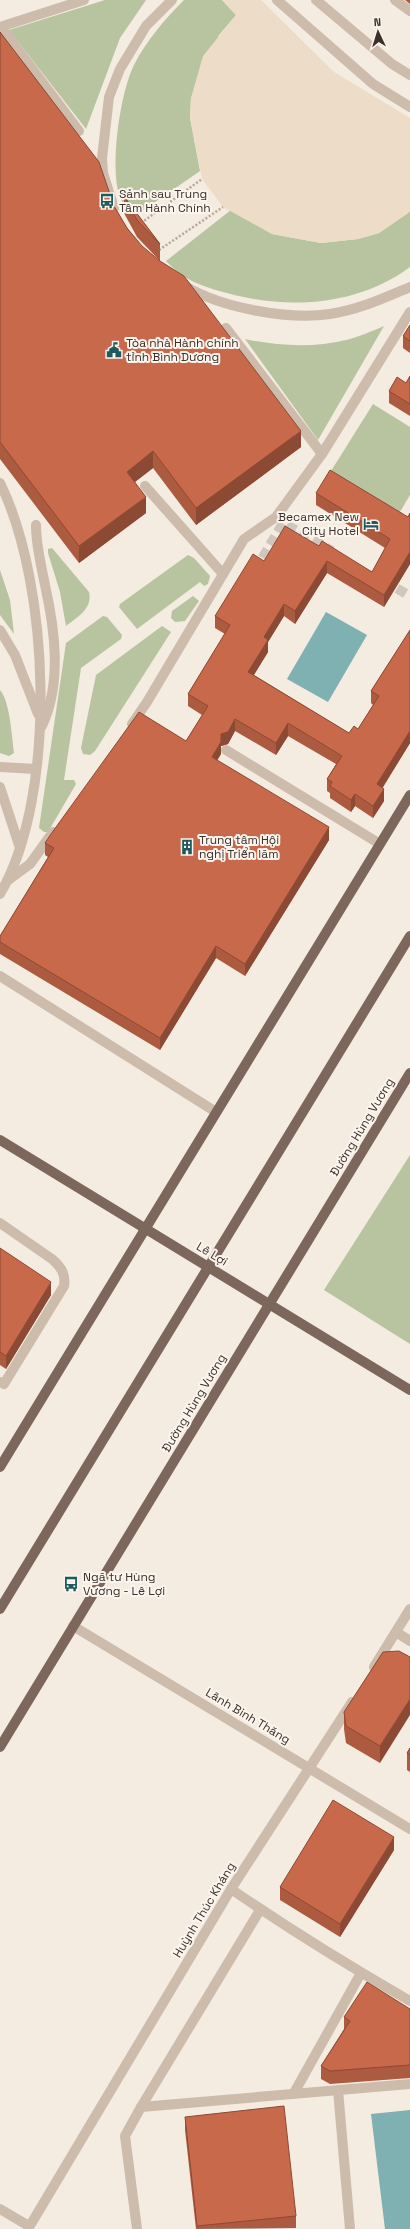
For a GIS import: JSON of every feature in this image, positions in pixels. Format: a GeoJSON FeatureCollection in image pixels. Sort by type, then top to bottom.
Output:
{"type":"FeatureCollection","features":[{"type":"Feature","properties":{"kind":"main road"},"geometry":{"type":"LineString","coordinates":[[0,1467],[410,795]]}},
{"type":"Feature","properties":{"kind":"main road"},"geometry":{"type":"LineString","coordinates":[[0,1609],[410,936]]}},
{"type":"Feature","properties":{"kind":"main road","name":"Đường Hùng Vương"},"geometry":{"type":"LineString","coordinates":[[0,1747],[410,1073]]}},
{"type":"Feature","properties":{"kind":"main road","name":"Lê Lợi"},"geometry":{"type":"LineString","coordinates":[[0,1140],[410,1390]]}},
{"type":"Feature","properties":{"kind":"street"},"geometry":{"type":"LineString","coordinates":[[79,132],[0,27],[84,0]]}},
{"type":"Feature","properties":{"kind":"street"},"geometry":{"type":"LineString","coordinates":[[118,217],[103,173],[102,158],[109,97],[120,69],[146,26],[158,12],[172,0]]}},
{"type":"Feature","properties":{"kind":"street"},"geometry":{"type":"LineString","coordinates":[[277,0],[373,84],[410,107]]}},
{"type":"Feature","properties":{"kind":"street"},"geometry":{"type":"LineString","coordinates":[[316,0],[392,64],[410,75]]}},
{"type":"Feature","properties":{"kind":"street"},"geometry":{"type":"LineString","coordinates":[[395,0],[410,11]]}},
{"type":"Feature","properties":{"kind":"street"},"geometry":{"type":"LineString","coordinates":[[175,280],[195,292],[226,303],[296,315],[329,314],[361,307],[410,287]]}},
{"type":"Feature","properties":{"kind":"street"},"geometry":{"type":"LineString","coordinates":[[125,734],[147,702],[244,539],[276,517],[322,454],[410,312]]}},
{"type":"Feature","properties":{"kind":"street"},"geometry":{"type":"LineString","coordinates":[[226,328],[322,454]]}},
{"type":"Feature","properties":{"kind":"street"},"geometry":{"type":"LineString","coordinates":[[0,483],[20,533],[33,591],[40,683],[40,732],[30,809],[20,848],[8,881],[0,894]]}},
{"type":"Feature","properties":{"kind":"street"},"geometry":{"type":"LineString","coordinates":[[145,486],[223,574]]}},
{"type":"Feature","properties":{"kind":"street"},"geometry":{"type":"LineString","coordinates":[[36,525],[37,546],[55,641],[54,678],[46,717],[40,732]]}},
{"type":"Feature","properties":{"kind":"street"},"geometry":{"type":"LineString","coordinates":[[0,630],[15,655],[40,719]]}},
{"type":"Feature","properties":{"kind":"street"},"geometry":{"type":"LineString","coordinates":[[226,750],[380,844]]}},
{"type":"Feature","properties":{"kind":"street"},"geometry":{"type":"LineString","coordinates":[[0,767],[36,769]]}},
{"type":"Feature","properties":{"kind":"street"},"geometry":{"type":"LineString","coordinates":[[0,787],[20,848]]}},
{"type":"Feature","properties":{"kind":"street"},"geometry":{"type":"LineString","coordinates":[[8,881],[30,864],[57,827]]}},
{"type":"Feature","properties":{"kind":"street"},"geometry":{"type":"LineString","coordinates":[[0,976],[216,1112]]}},
{"type":"Feature","properties":{"kind":"street"},"geometry":{"type":"LineString","coordinates":[[0,1223],[52,1259],[59,1266],[65,1277],[64,1286],[1,1385]]}},
{"type":"Feature","properties":{"kind":"street"},"geometry":{"type":"LineString","coordinates":[[367,1677],[410,1609]]}},
{"type":"Feature","properties":{"kind":"street","name":"Lãnh Binh Thăng"},"geometry":{"type":"LineString","coordinates":[[73,1626],[410,1829]]}},
{"type":"Feature","properties":{"kind":"street"},"geometry":{"type":"LineString","coordinates":[[396,1632],[410,1641]]}},
{"type":"Feature","properties":{"kind":"street","name":"Huỳnh Thúc Kháng"},"geometry":{"type":"LineString","coordinates":[[28,2228],[231,1889],[359,1690]]}},
{"type":"Feature","properties":{"kind":"street"},"geometry":{"type":"LineString","coordinates":[[231,1889],[260,1910],[361,1973],[410,2001]]}},
{"type":"Feature","properties":{"kind":"street"},"geometry":{"type":"LineString","coordinates":[[136,2229],[126,2136],[140,2107],[260,1910]]}},
{"type":"Feature","properties":{"kind":"street"},"geometry":{"type":"LineString","coordinates":[[294,2093],[361,1973]]}},
{"type":"Feature","properties":{"kind":"street"},"geometry":{"type":"LineString","coordinates":[[140,2107],[410,2084]]}},
{"type":"Feature","properties":{"kind":"street"},"geometry":{"type":"LineString","coordinates":[[338,2090],[350,2229]]}},
{"type":"Feature","properties":{"kind":"street"},"geometry":{"type":"LineString","coordinates":[[0,2209],[28,2228]]}},
{"type":"Feature","properties":{"kind":"path"},"geometry":{"type":"LineString","coordinates":[[135,227],[202,179]]}},
{"type":"Feature","properties":{"kind":"path"},"geometry":{"type":"LineString","coordinates":[[154,253],[223,207]]}},
{"type":"Feature","properties":{"kind":"green space"},"geometry":{"type":"Polygon","coordinates":[[[105,0],[146,0],[120,38],[86,129],[9,30],[105,0]]]}},
{"type":"Feature","properties":{"kind":"green space"},"geometry":{"type":"Polygon","coordinates":[[[184,0],[222,0],[236,15],[219,35],[191,98],[190,118],[200,171],[132,218],[120,197],[116,181],[116,147],[124,93],[134,65],[144,47],[184,0]]]}},
{"type":"Feature","properties":{"kind":"green space"},"geometry":{"type":"Polygon","coordinates":[[[231,210],[272,234],[321,243],[358,239],[379,233],[410,211],[410,267],[390,280],[368,290],[345,297],[298,303],[274,302],[250,298],[209,288],[187,278],[166,261],[231,210]]]}},
{"type":"Feature","properties":{"kind":"green space"},"geometry":{"type":"Polygon","coordinates":[[[384,326],[318,440],[245,339],[283,345],[334,343],[351,339],[384,326]]]}},
{"type":"Feature","properties":{"kind":"green space"},"geometry":{"type":"Polygon","coordinates":[[[373,404],[410,427],[410,495],[394,522],[326,479],[373,404]]]}},
{"type":"Feature","properties":{"kind":"green space"},"geometry":{"type":"Polygon","coordinates":[[[52,548],[89,592],[90,598],[86,608],[79,616],[66,626],[60,592],[48,553],[48,549],[52,548]]]}},
{"type":"Feature","properties":{"kind":"green space"},"geometry":{"type":"Polygon","coordinates":[[[188,555],[194,558],[210,576],[208,584],[204,586],[200,582],[137,629],[119,607],[120,604],[188,555]]]}},
{"type":"Feature","properties":{"kind":"green space"},"geometry":{"type":"Polygon","coordinates":[[[0,570],[10,600],[14,634],[0,615],[0,570]]]}},
{"type":"Feature","properties":{"kind":"green space"},"geometry":{"type":"Polygon","coordinates":[[[193,596],[199,601],[185,621],[175,622],[171,618],[172,611],[193,596]]]}},
{"type":"Feature","properties":{"kind":"green space"},"geometry":{"type":"Polygon","coordinates":[[[103,616],[107,617],[122,635],[121,639],[81,668],[64,780],[74,780],[76,784],[48,832],[44,832],[39,828],[66,643],[103,616]]]}},
{"type":"Feature","properties":{"kind":"green space"},"geometry":{"type":"Polygon","coordinates":[[[162,626],[171,632],[95,751],[90,755],[83,754],[81,748],[96,675],[162,626]]]}},
{"type":"Feature","properties":{"kind":"green space"},"geometry":{"type":"Polygon","coordinates":[[[0,690],[6,702],[11,729],[14,753],[9,756],[0,753],[0,690]]]}},
{"type":"Feature","properties":{"kind":"green space"},"geometry":{"type":"Polygon","coordinates":[[[410,1155],[410,1344],[324,1290],[410,1155]]]}},
{"type":"Feature","properties":{"kind":"shaded area"},"geometry":{"type":"Polygon","coordinates":[[[222,0],[261,0],[334,72],[410,118],[410,211],[407,214],[379,233],[358,239],[321,243],[272,234],[223,207],[202,179],[190,118],[191,98],[203,56],[236,15],[222,0]]]}},
{"type":"Feature","properties":{"kind":"water"},"geometry":{"type":"Polygon","coordinates":[[[326,612],[367,635],[328,702],[287,679],[326,612]]]}},
{"type":"Feature","properties":{"kind":"water"},"geometry":{"type":"Polygon","coordinates":[[[410,2110],[410,2229],[385,2229],[371,2114],[410,2110]]]}},
{"type":"Feature","properties":{"kind":"building","name":"Tòa nhà Hành chính tỉnh Bình Dương"},"geometry":{"type":"Polygon","coordinates":[[[0,32],[99,162],[114,206],[127,228],[142,246],[160,261],[184,276],[301,431],[196,508],[153,451],[127,472],[146,497],[79,546],[0,442],[0,32]]]}},
{"type":"Feature","properties":{"kind":"building"},"geometry":{"type":"Polygon","coordinates":[[[124,196],[135,211],[160,244],[137,220],[124,196]]]}},
{"type":"Feature","properties":{"kind":"building"},"geometry":{"type":"Polygon","coordinates":[[[410,325],[410,341],[403,336],[410,325]]]}},
{"type":"Feature","properties":{"kind":"building"},"geometry":{"type":"Polygon","coordinates":[[[410,376],[410,404],[389,391],[397,377],[406,383],[410,376]]]}},
{"type":"Feature","properties":{"kind":"building"},"geometry":{"type":"Polygon","coordinates":[[[330,470],[408,517],[410,513],[410,552],[384,595],[327,561],[295,611],[284,604],[264,637],[268,640],[248,672],[349,733],[354,726],[358,729],[379,696],[371,691],[410,630],[410,731],[377,784],[384,789],[373,806],[355,794],[351,800],[330,786],[332,782],[327,779],[342,756],[288,723],[276,743],[235,719],[228,732],[221,734],[221,742],[212,757],[329,827],[245,964],[216,946],[160,1038],[0,942],[0,936],[54,848],[45,843],[139,712],[186,741],[208,706],[188,694],[230,625],[215,616],[253,554],[264,561],[285,526],[319,546],[322,541],[372,572],[390,539],[316,493],[330,470]]]}},
{"type":"Feature","properties":{"kind":"building"},"geometry":{"type":"Polygon","coordinates":[[[0,1248],[51,1282],[6,1356],[0,1352],[0,1248]]]}},
{"type":"Feature","properties":{"kind":"building"},"geometry":{"type":"Polygon","coordinates":[[[399,1651],[410,1657],[410,1699],[380,1746],[346,1726],[344,1712],[383,1652],[399,1651]]]}},
{"type":"Feature","properties":{"kind":"building"},"geometry":{"type":"Polygon","coordinates":[[[410,1748],[410,1755],[407,1753],[410,1748]]]}},
{"type":"Feature","properties":{"kind":"building"},"geometry":{"type":"Polygon","coordinates":[[[333,1800],[394,1837],[340,1924],[280,1887],[333,1800]]]}},
{"type":"Feature","properties":{"kind":"building"},"geometry":{"type":"Polygon","coordinates":[[[367,1982],[410,2009],[410,2065],[330,2071],[321,2066],[350,2021],[344,2017],[367,1982]]]}},
{"type":"Feature","properties":{"kind":"building"},"geometry":{"type":"Polygon","coordinates":[[[284,2106],[296,2216],[197,2226],[185,2117],[284,2106]]]}},
{"type":"Feature","properties":{"kind":"tunnel"},"geometry":{"type":"LineString","coordinates":[[255,571],[283,523],[332,551]]}},
{"type":"Feature","properties":{"kind":"tunnel"},"geometry":{"type":"LineString","coordinates":[[384,581],[410,596]]}},
{"type":"Feature","properties":{"kind":"place","name":"Sảnh sau Trung Tâm Hành Chính"},"geometry":{"type":"Point","coordinates":[107,201]}},
{"type":"Feature","properties":{"kind":"place","name":"Tòa nhà Hành chính tỉnh Bình Dương"},"geometry":{"type":"Point","coordinates":[114,350]}},
{"type":"Feature","properties":{"kind":"place","name":"Becamex New City Hotel"},"geometry":{"type":"Point","coordinates":[371,524]}},
{"type":"Feature","properties":{"kind":"place","name":"Trung tâm Hội nghị Triển lãm"},"geometry":{"type":"Point","coordinates":[187,847]}},
{"type":"Feature","properties":{"kind":"place","name":"Ngã tư Hùng Vương - Lê Lợi"},"geometry":{"type":"Point","coordinates":[71,1584]}}]}
